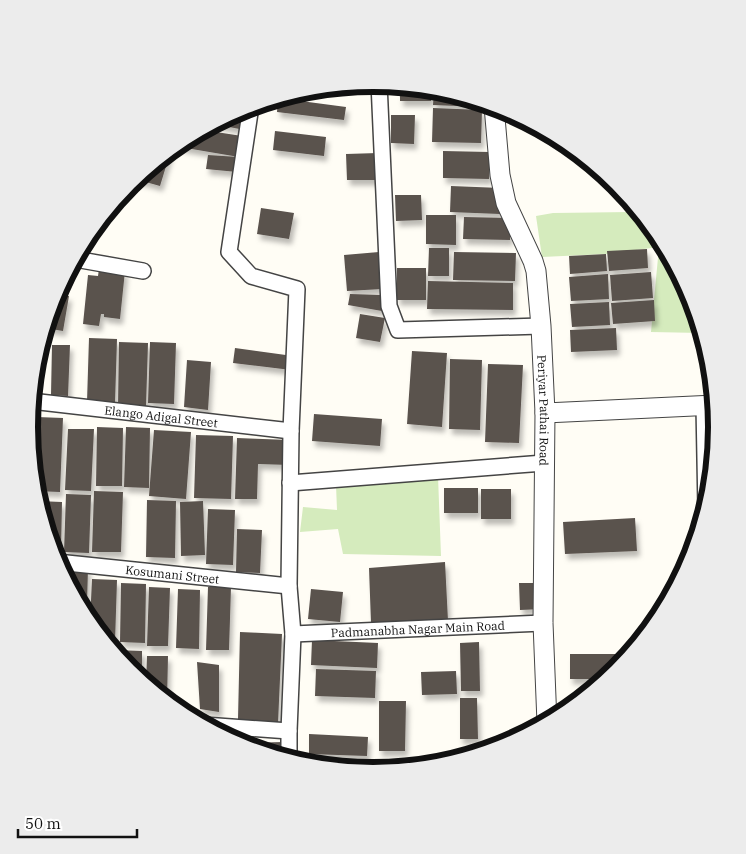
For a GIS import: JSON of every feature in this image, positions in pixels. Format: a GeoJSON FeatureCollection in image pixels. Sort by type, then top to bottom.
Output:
{"type":"FeatureCollection","features":[{"type":"Feature","properties":{"kind":"street"},"geometry":{"type":"LineString","coordinates":[[379,92],[389,306],[398,330],[541,326]]}},
{"type":"Feature","properties":{"kind":"street","name":"Periyar Pathai Road"},"geometry":{"type":"LineString","coordinates":[[495,114],[500,175],[506,203],[536,271],[541,326],[545,413],[543,623],[547,714]]}},
{"type":"Feature","properties":{"kind":"street"},"geometry":{"type":"LineString","coordinates":[[251,115],[229,252],[251,276],[297,289],[290,483],[289,586],[293,634],[290,752]]}},
{"type":"Feature","properties":{"kind":"street"},"geometry":{"type":"LineString","coordinates":[[81,260],[143,272]]}},
{"type":"Feature","properties":{"kind":"street","name":"Elango Adigal Street"},"geometry":{"type":"LineString","coordinates":[[38,402],[291,431]]}},
{"type":"Feature","properties":{"kind":"street"},"geometry":{"type":"LineString","coordinates":[[545,413],[708,406]]}},
{"type":"Feature","properties":{"kind":"street"},"geometry":{"type":"LineString","coordinates":[[290,483],[544,464]]}},
{"type":"Feature","properties":{"kind":"street","name":"Kosumani Street"},"geometry":{"type":"LineString","coordinates":[[67,563],[289,586]]}},
{"type":"Feature","properties":{"kind":"street","name":"Padmanabha Nagar Main Road"},"geometry":{"type":"LineString","coordinates":[[293,634],[543,623]]}},
{"type":"Feature","properties":{"kind":"street"},"geometry":{"type":"LineString","coordinates":[[221,726],[289,731]]}},
{"type":"Feature","properties":{"kind":"green space"},"geometry":{"type":"Polygon","coordinates":[[[630,212],[656,247],[606,254],[542,257],[536,216],[553,213],[630,212]]]}},
{"type":"Feature","properties":{"kind":"green space"},"geometry":{"type":"Polygon","coordinates":[[[659,251],[683,299],[695,333],[651,332],[659,251]]]}},
{"type":"Feature","properties":{"kind":"green space"},"geometry":{"type":"Polygon","coordinates":[[[438,476],[441,556],[343,554],[338,529],[300,532],[303,507],[337,510],[336,485],[438,476]]]}},
{"type":"Feature","properties":{"kind":"building"},"geometry":{"type":"Polygon","coordinates":[[[400,92],[431,97],[431,101],[400,101],[400,92]]]}},
{"type":"Feature","properties":{"kind":"building"},"geometry":{"type":"Polygon","coordinates":[[[433,97],[473,107],[433,105],[433,97]]]}},
{"type":"Feature","properties":{"kind":"building"},"geometry":{"type":"Polygon","coordinates":[[[297,101],[346,107],[344,120],[277,112],[277,105],[297,101]]]}},
{"type":"Feature","properties":{"kind":"building"},"geometry":{"type":"Polygon","coordinates":[[[433,108],[482,110],[481,143],[432,142],[433,108]]]}},
{"type":"Feature","properties":{"kind":"building"},"geometry":{"type":"Polygon","coordinates":[[[391,115],[415,115],[414,144],[391,143],[391,115]]]}},
{"type":"Feature","properties":{"kind":"building"},"geometry":{"type":"Polygon","coordinates":[[[244,118],[245,130],[225,126],[244,118]]]}},
{"type":"Feature","properties":{"kind":"building"},"geometry":{"type":"Polygon","coordinates":[[[275,131],[326,137],[324,156],[273,150],[275,131]]]}},
{"type":"Feature","properties":{"kind":"building"},"geometry":{"type":"Polygon","coordinates":[[[214,132],[242,136],[239,157],[187,148],[214,132]]]}},
{"type":"Feature","properties":{"kind":"building"},"geometry":{"type":"Polygon","coordinates":[[[443,151],[490,152],[489,179],[443,178],[443,151]]]}},
{"type":"Feature","properties":{"kind":"building"},"geometry":{"type":"Polygon","coordinates":[[[378,153],[378,180],[347,180],[346,154],[378,153]]]}},
{"type":"Feature","properties":{"kind":"building"},"geometry":{"type":"Polygon","coordinates":[[[208,155],[238,157],[237,172],[206,169],[208,155]]]}},
{"type":"Feature","properties":{"kind":"building"},"geometry":{"type":"Polygon","coordinates":[[[167,162],[160,186],[145,182],[167,162]]]}},
{"type":"Feature","properties":{"kind":"building"},"geometry":{"type":"Polygon","coordinates":[[[451,186],[501,188],[500,214],[450,212],[451,186]]]}},
{"type":"Feature","properties":{"kind":"building"},"geometry":{"type":"Polygon","coordinates":[[[395,195],[421,195],[422,220],[396,221],[395,195]]]}},
{"type":"Feature","properties":{"kind":"building"},"geometry":{"type":"Polygon","coordinates":[[[261,208],[294,213],[289,239],[257,234],[261,208]]]}},
{"type":"Feature","properties":{"kind":"building"},"geometry":{"type":"Polygon","coordinates":[[[426,215],[456,215],[456,245],[426,244],[426,215]]]}},
{"type":"Feature","properties":{"kind":"building"},"geometry":{"type":"Polygon","coordinates":[[[464,217],[510,218],[510,240],[463,239],[464,217]]]}},
{"type":"Feature","properties":{"kind":"building"},"geometry":{"type":"Polygon","coordinates":[[[429,248],[449,248],[449,276],[428,276],[429,248]]]}},
{"type":"Feature","properties":{"kind":"building"},"geometry":{"type":"Polygon","coordinates":[[[647,249],[648,268],[609,271],[607,251],[647,249]]]}},
{"type":"Feature","properties":{"kind":"building"},"geometry":{"type":"Polygon","coordinates":[[[379,252],[382,289],[347,291],[344,255],[379,252]]]}},
{"type":"Feature","properties":{"kind":"building"},"geometry":{"type":"Polygon","coordinates":[[[454,252],[516,253],[515,281],[453,280],[454,252]]]}},
{"type":"Feature","properties":{"kind":"building"},"geometry":{"type":"Polygon","coordinates":[[[606,254],[607,271],[570,274],[569,256],[606,254]]]}},
{"type":"Feature","properties":{"kind":"building"},"geometry":{"type":"Polygon","coordinates":[[[397,268],[426,268],[426,300],[397,300],[397,268]]]}},
{"type":"Feature","properties":{"kind":"building"},"geometry":{"type":"Polygon","coordinates":[[[99,269],[125,271],[120,319],[104,317],[104,314],[101,314],[99,326],[83,324],[88,275],[98,276],[99,269]]]}},
{"type":"Feature","properties":{"kind":"building"},"geometry":{"type":"Polygon","coordinates":[[[651,272],[653,298],[612,301],[610,275],[651,272]]]}},
{"type":"Feature","properties":{"kind":"building"},"geometry":{"type":"Polygon","coordinates":[[[608,274],[609,299],[571,301],[569,277],[608,274]]]}},
{"type":"Feature","properties":{"kind":"building"},"geometry":{"type":"Polygon","coordinates":[[[428,281],[513,283],[513,310],[427,309],[428,281]]]}},
{"type":"Feature","properties":{"kind":"building"},"geometry":{"type":"Polygon","coordinates":[[[350,294],[381,295],[382,311],[348,305],[350,294]]]}},
{"type":"Feature","properties":{"kind":"building"},"geometry":{"type":"Polygon","coordinates":[[[65,295],[69,296],[63,331],[52,329],[65,295]]]}},
{"type":"Feature","properties":{"kind":"building"},"geometry":{"type":"Polygon","coordinates":[[[654,300],[655,321],[613,324],[611,303],[654,300]]]}},
{"type":"Feature","properties":{"kind":"building"},"geometry":{"type":"Polygon","coordinates":[[[609,302],[610,325],[572,327],[570,304],[609,302]]]}},
{"type":"Feature","properties":{"kind":"building"},"geometry":{"type":"Polygon","coordinates":[[[360,314],[385,318],[380,342],[356,338],[360,314]]]}},
{"type":"Feature","properties":{"kind":"building"},"geometry":{"type":"Polygon","coordinates":[[[616,328],[617,350],[571,352],[570,330],[616,328]]]}},
{"type":"Feature","properties":{"kind":"building"},"geometry":{"type":"Polygon","coordinates":[[[89,338],[117,339],[115,403],[87,402],[89,338]]]}},
{"type":"Feature","properties":{"kind":"building"},"geometry":{"type":"Polygon","coordinates":[[[119,342],[148,343],[146,406],[118,406],[119,342]]]}},
{"type":"Feature","properties":{"kind":"building"},"geometry":{"type":"Polygon","coordinates":[[[150,342],[176,343],[174,404],[148,403],[150,342]]]}},
{"type":"Feature","properties":{"kind":"building"},"geometry":{"type":"Polygon","coordinates":[[[52,345],[70,345],[68,396],[51,395],[52,345]]]}},
{"type":"Feature","properties":{"kind":"building"},"geometry":{"type":"Polygon","coordinates":[[[235,348],[293,356],[291,370],[233,363],[235,348]]]}},
{"type":"Feature","properties":{"kind":"building"},"geometry":{"type":"Polygon","coordinates":[[[412,351],[447,353],[442,427],[407,424],[412,351]]]}},
{"type":"Feature","properties":{"kind":"building"},"geometry":{"type":"Polygon","coordinates":[[[450,359],[482,360],[480,430],[449,429],[450,359]]]}},
{"type":"Feature","properties":{"kind":"building"},"geometry":{"type":"Polygon","coordinates":[[[187,360],[211,362],[208,410],[184,407],[187,360]]]}},
{"type":"Feature","properties":{"kind":"building"},"geometry":{"type":"Polygon","coordinates":[[[488,364],[523,365],[519,443],[485,442],[488,364]]]}},
{"type":"Feature","properties":{"kind":"building"},"geometry":{"type":"Polygon","coordinates":[[[314,414],[382,419],[380,446],[312,441],[314,414]]]}},
{"type":"Feature","properties":{"kind":"building"},"geometry":{"type":"Polygon","coordinates":[[[38,417],[63,418],[60,492],[44,491],[38,449],[38,417]]]}},
{"type":"Feature","properties":{"kind":"building"},"geometry":{"type":"Polygon","coordinates":[[[97,427],[123,428],[122,486],[96,486],[97,427]]]}},
{"type":"Feature","properties":{"kind":"building"},"geometry":{"type":"Polygon","coordinates":[[[126,427],[150,428],[149,488],[124,487],[126,427]]]}},
{"type":"Feature","properties":{"kind":"building"},"geometry":{"type":"Polygon","coordinates":[[[68,429],[94,429],[91,491],[65,490],[68,429]]]}},
{"type":"Feature","properties":{"kind":"building"},"geometry":{"type":"Polygon","coordinates":[[[154,430],[191,432],[186,499],[149,496],[154,430]]]}},
{"type":"Feature","properties":{"kind":"building"},"geometry":{"type":"Polygon","coordinates":[[[196,435],[233,436],[231,499],[194,498],[196,435]]]}},
{"type":"Feature","properties":{"kind":"building"},"geometry":{"type":"Polygon","coordinates":[[[237,438],[290,440],[290,465],[258,464],[257,499],[235,499],[237,438]]]}},
{"type":"Feature","properties":{"kind":"building"},"geometry":{"type":"Polygon","coordinates":[[[444,488],[478,488],[478,513],[444,513],[444,488]]]}},
{"type":"Feature","properties":{"kind":"building"},"geometry":{"type":"Polygon","coordinates":[[[481,489],[511,489],[511,519],[481,519],[481,489]]]}},
{"type":"Feature","properties":{"kind":"building"},"geometry":{"type":"Polygon","coordinates":[[[94,491],[123,492],[121,552],[92,552],[94,491]]]}},
{"type":"Feature","properties":{"kind":"building"},"geometry":{"type":"Polygon","coordinates":[[[66,494],[91,495],[89,553],[64,552],[66,494]]]}},
{"type":"Feature","properties":{"kind":"building"},"geometry":{"type":"Polygon","coordinates":[[[147,500],[176,501],[175,558],[146,557],[147,500]]]}},
{"type":"Feature","properties":{"kind":"building"},"geometry":{"type":"Polygon","coordinates":[[[46,501],[62,502],[61,550],[46,501]]]}},
{"type":"Feature","properties":{"kind":"building"},"geometry":{"type":"Polygon","coordinates":[[[203,501],[205,555],[181,556],[180,502],[203,501]]]}},
{"type":"Feature","properties":{"kind":"building"},"geometry":{"type":"Polygon","coordinates":[[[208,509],[235,510],[233,565],[206,564],[208,509]]]}},
{"type":"Feature","properties":{"kind":"building"},"geometry":{"type":"Polygon","coordinates":[[[635,518],[637,551],[565,554],[563,522],[635,518]]]}},
{"type":"Feature","properties":{"kind":"building"},"geometry":{"type":"Polygon","coordinates":[[[237,529],[262,530],[260,573],[236,572],[237,529]]]}},
{"type":"Feature","properties":{"kind":"building"},"geometry":{"type":"Polygon","coordinates":[[[445,562],[448,621],[371,623],[369,568],[445,562]]]}},
{"type":"Feature","properties":{"kind":"building"},"geometry":{"type":"Polygon","coordinates":[[[69,568],[88,568],[87,603],[69,568]]]}},
{"type":"Feature","properties":{"kind":"building"},"geometry":{"type":"Polygon","coordinates":[[[92,579],[117,580],[115,641],[107,631],[91,608],[92,579]]]}},
{"type":"Feature","properties":{"kind":"building"},"geometry":{"type":"Polygon","coordinates":[[[121,583],[146,584],[145,643],[120,642],[121,583]]]}},
{"type":"Feature","properties":{"kind":"building"},"geometry":{"type":"Polygon","coordinates":[[[519,583],[541,583],[542,609],[520,610],[519,583]]]}},
{"type":"Feature","properties":{"kind":"building"},"geometry":{"type":"Polygon","coordinates":[[[149,587],[170,588],[168,646],[147,646],[149,587]]]}},
{"type":"Feature","properties":{"kind":"building"},"geometry":{"type":"Polygon","coordinates":[[[208,587],[231,587],[229,650],[206,650],[208,587]]]}},
{"type":"Feature","properties":{"kind":"building"},"geometry":{"type":"Polygon","coordinates":[[[178,589],[200,590],[199,649],[176,648],[178,589]]]}},
{"type":"Feature","properties":{"kind":"building"},"geometry":{"type":"Polygon","coordinates":[[[311,589],[343,592],[340,622],[308,619],[311,589]]]}},
{"type":"Feature","properties":{"kind":"building"},"geometry":{"type":"Polygon","coordinates":[[[240,632],[282,634],[278,723],[238,719],[240,632]]]}},
{"type":"Feature","properties":{"kind":"building"},"geometry":{"type":"Polygon","coordinates":[[[312,640],[378,643],[377,668],[311,665],[312,640]]]}},
{"type":"Feature","properties":{"kind":"building"},"geometry":{"type":"Polygon","coordinates":[[[479,642],[480,691],[461,691],[460,643],[479,642]]]}},
{"type":"Feature","properties":{"kind":"building"},"geometry":{"type":"Polygon","coordinates":[[[123,650],[142,651],[142,670],[123,650]]]}},
{"type":"Feature","properties":{"kind":"building"},"geometry":{"type":"Polygon","coordinates":[[[570,654],[617,654],[617,657],[594,679],[570,679],[570,654]]]}},
{"type":"Feature","properties":{"kind":"building"},"geometry":{"type":"Polygon","coordinates":[[[147,656],[168,656],[167,692],[146,674],[147,656]]]}},
{"type":"Feature","properties":{"kind":"building"},"geometry":{"type":"Polygon","coordinates":[[[197,662],[219,665],[219,712],[200,709],[197,662]]]}},
{"type":"Feature","properties":{"kind":"building"},"geometry":{"type":"Polygon","coordinates":[[[316,669],[376,671],[375,698],[315,696],[316,669]]]}},
{"type":"Feature","properties":{"kind":"building"},"geometry":{"type":"Polygon","coordinates":[[[456,671],[457,694],[422,695],[421,672],[456,671]]]}},
{"type":"Feature","properties":{"kind":"building"},"geometry":{"type":"Polygon","coordinates":[[[460,698],[477,698],[478,739],[460,739],[460,698]]]}},
{"type":"Feature","properties":{"kind":"building"},"geometry":{"type":"Polygon","coordinates":[[[379,701],[406,701],[405,751],[379,751],[379,701]]]}},
{"type":"Feature","properties":{"kind":"building"},"geometry":{"type":"Polygon","coordinates":[[[309,734],[368,737],[367,756],[309,754],[309,734]]]}},
{"type":"Feature","properties":{"kind":"building"},"geometry":{"type":"Polygon","coordinates":[[[284,742],[284,750],[265,745],[259,743],[284,742]]]}}]}
